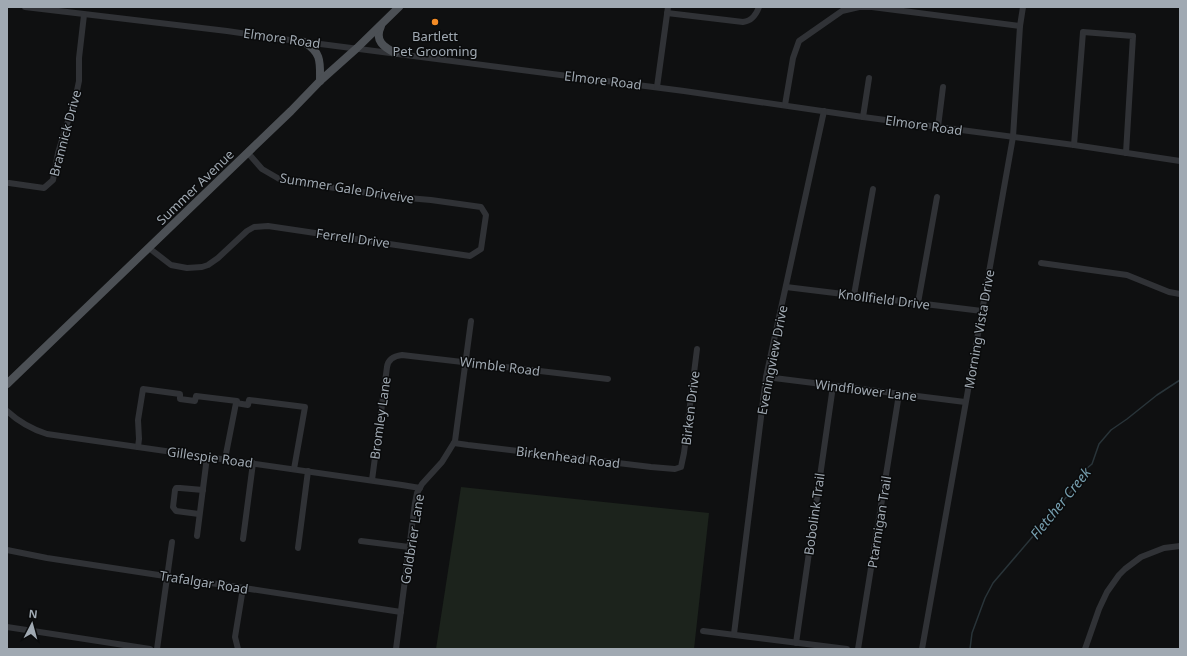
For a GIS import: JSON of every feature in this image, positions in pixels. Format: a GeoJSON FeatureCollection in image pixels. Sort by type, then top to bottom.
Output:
{"type":"FeatureCollection","features":[{"type":"Feature","properties":{"kind":"main road","name":"Summer Avenue"},"geometry":{"type":"LineString","coordinates":[[7,384],[248,153],[320,81],[357,48],[399,7]]}},
{"type":"Feature","properties":{"kind":"main road"},"geometry":{"type":"LineString","coordinates":[[381,25],[379,33],[380,43],[395,53]]}},
{"type":"Feature","properties":{"kind":"main road"},"geometry":{"type":"LineString","coordinates":[[304,42],[314,50],[319,57],[320,81]]}},
{"type":"Feature","properties":{"kind":"street","name":"Elmore Road"},"geometry":{"type":"LineString","coordinates":[[25,7],[227,31],[657,87],[1180,161]]}},
{"type":"Feature","properties":{"kind":"street"},"geometry":{"type":"LineString","coordinates":[[657,87],[667,10],[747,22],[757,12],[758,7]]}},
{"type":"Feature","properties":{"kind":"street"},"geometry":{"type":"LineString","coordinates":[[785,105],[792,58],[799,41],[842,11],[860,7],[872,7],[1020,26]]}},
{"type":"Feature","properties":{"kind":"street","name":"Morning Vista Drive"},"geometry":{"type":"LineString","coordinates":[[922,649],[1013,137],[1020,26],[1023,7]]}},
{"type":"Feature","properties":{"kind":"street","name":"Brannick Drive"},"geometry":{"type":"LineString","coordinates":[[9,183],[44,188],[53,180],[66,124],[74,105],[78,81],[84,15]]}},
{"type":"Feature","properties":{"kind":"street"},"geometry":{"type":"LineString","coordinates":[[1074,145],[1083,32],[1133,36],[1126,153]]}},
{"type":"Feature","properties":{"kind":"street"},"geometry":{"type":"LineString","coordinates":[[863,117],[869,78]]}},
{"type":"Feature","properties":{"kind":"street"},"geometry":{"type":"LineString","coordinates":[[938,127],[944,87]]}},
{"type":"Feature","properties":{"kind":"street","name":"Eveningview Drive"},"geometry":{"type":"LineString","coordinates":[[734,634],[766,377],[824,111]]}},
{"type":"Feature","properties":{"kind":"street","name":"Summer Gale Driveive"},"geometry":{"type":"LineString","coordinates":[[248,153],[262,169],[281,180],[396,197],[431,200]]}},
{"type":"Feature","properties":{"kind":"street"},"geometry":{"type":"LineString","coordinates":[[854,295],[873,189]]}},
{"type":"Feature","properties":{"kind":"street"},"geometry":{"type":"LineString","coordinates":[[918,303],[937,197]]}},
{"type":"Feature","properties":{"kind":"street","name":"Ferrell Drive"},"geometry":{"type":"LineString","coordinates":[[149,248],[171,265],[187,268],[202,267],[218,258],[247,231],[254,227],[268,226],[470,256],[481,249],[486,215],[481,207],[431,200]]}},
{"type":"Feature","properties":{"kind":"street"},"geometry":{"type":"LineString","coordinates":[[1041,263],[1128,275],[1169,292],[1180,294]]}},
{"type":"Feature","properties":{"kind":"street","name":"Knollfield Drive"},"geometry":{"type":"LineString","coordinates":[[786,287],[982,311]]}},
{"type":"Feature","properties":{"kind":"street","name":"Goldbrier Lane"},"geometry":{"type":"LineString","coordinates":[[396,649],[415,503],[420,488],[442,462],[454,443],[458,426],[471,321]]}},
{"type":"Feature","properties":{"kind":"street","name":"Birken Drive"},"geometry":{"type":"LineString","coordinates":[[682,467],[697,349]]}},
{"type":"Feature","properties":{"kind":"street","name":"Wimble Road"},"geometry":{"type":"LineString","coordinates":[[390,355],[466,362],[608,379]]}},
{"type":"Feature","properties":{"kind":"street","name":"Bromley Lane"},"geometry":{"type":"LineString","coordinates":[[372,480],[386,367],[390,355]]}},
{"type":"Feature","properties":{"kind":"street","name":"Windflower Lane"},"geometry":{"type":"LineString","coordinates":[[766,377],[965,402]]}},
{"type":"Feature","properties":{"kind":"street","name":"Bobolink Trail"},"geometry":{"type":"LineString","coordinates":[[796,642],[832,386]]}},
{"type":"Feature","properties":{"kind":"street"},"geometry":{"type":"LineString","coordinates":[[138,447],[138,420],[143,389],[180,394],[180,399],[195,401],[196,396],[237,401],[236,403],[248,405],[249,400],[305,407],[294,469]]}},
{"type":"Feature","properties":{"kind":"street","name":"Ptarmigan Trail"},"geometry":{"type":"LineString","coordinates":[[858,649],[899,394]]}},
{"type":"Feature","properties":{"kind":"street"},"geometry":{"type":"LineString","coordinates":[[226,460],[236,403]]}},
{"type":"Feature","properties":{"kind":"street","name":"Gillespie Road"},"geometry":{"type":"LineString","coordinates":[[7,411],[24,424],[38,432],[47,434],[420,488]]}},
{"type":"Feature","properties":{"kind":"street","name":"Birkenhead Road"},"geometry":{"type":"LineString","coordinates":[[454,443],[656,468],[676,469],[682,467]]}},
{"type":"Feature","properties":{"kind":"street"},"geometry":{"type":"LineString","coordinates":[[196,536],[207,457]]}},
{"type":"Feature","properties":{"kind":"street"},"geometry":{"type":"LineString","coordinates":[[243,539],[253,464]]}},
{"type":"Feature","properties":{"kind":"street"},"geometry":{"type":"LineString","coordinates":[[298,548],[308,471]]}},
{"type":"Feature","properties":{"kind":"street"},"geometry":{"type":"LineString","coordinates":[[199,514],[176,511],[174,509],[175,490],[176,488],[180,488],[203,490]]}},
{"type":"Feature","properties":{"kind":"street"},"geometry":{"type":"LineString","coordinates":[[360,541],[409,547]]}},
{"type":"Feature","properties":{"kind":"street"},"geometry":{"type":"LineString","coordinates":[[157,649],[172,542]]}},
{"type":"Feature","properties":{"kind":"street"},"geometry":{"type":"LineString","coordinates":[[1085,649],[1099,609],[1107,592],[1124,569],[1141,557],[1164,548],[1180,546]]}},
{"type":"Feature","properties":{"kind":"street","name":"Trafalgar Road"},"geometry":{"type":"LineString","coordinates":[[7,550],[47,558],[400,612]]}},
{"type":"Feature","properties":{"kind":"street"},"geometry":{"type":"LineString","coordinates":[[238,649],[236,633],[243,588]]}},
{"type":"Feature","properties":{"kind":"street"},"geometry":{"type":"LineString","coordinates":[[7,627],[150,649]]}},
{"type":"Feature","properties":{"kind":"street"},"geometry":{"type":"LineString","coordinates":[[704,630],[847,649]]}},
{"type":"Feature","properties":{"kind":"shaded area"},"geometry":{"type":"Polygon","coordinates":[[[461,487],[709,513],[694,649],[436,649],[461,487]]]}},
{"type":"Feature","properties":{"kind":"waterway","name":"Fletcher Creek"},"geometry":{"type":"LineString","coordinates":[[970,649],[972,633],[985,598],[993,583],[1069,494],[1086,469],[1092,464],[1099,444],[1111,430],[1157,395],[1180,380]]}},
{"type":"Feature","properties":{"kind":"place","name":"Bartlett Pet Grooming"},"geometry":{"type":"Point","coordinates":[435,22]}}]}
